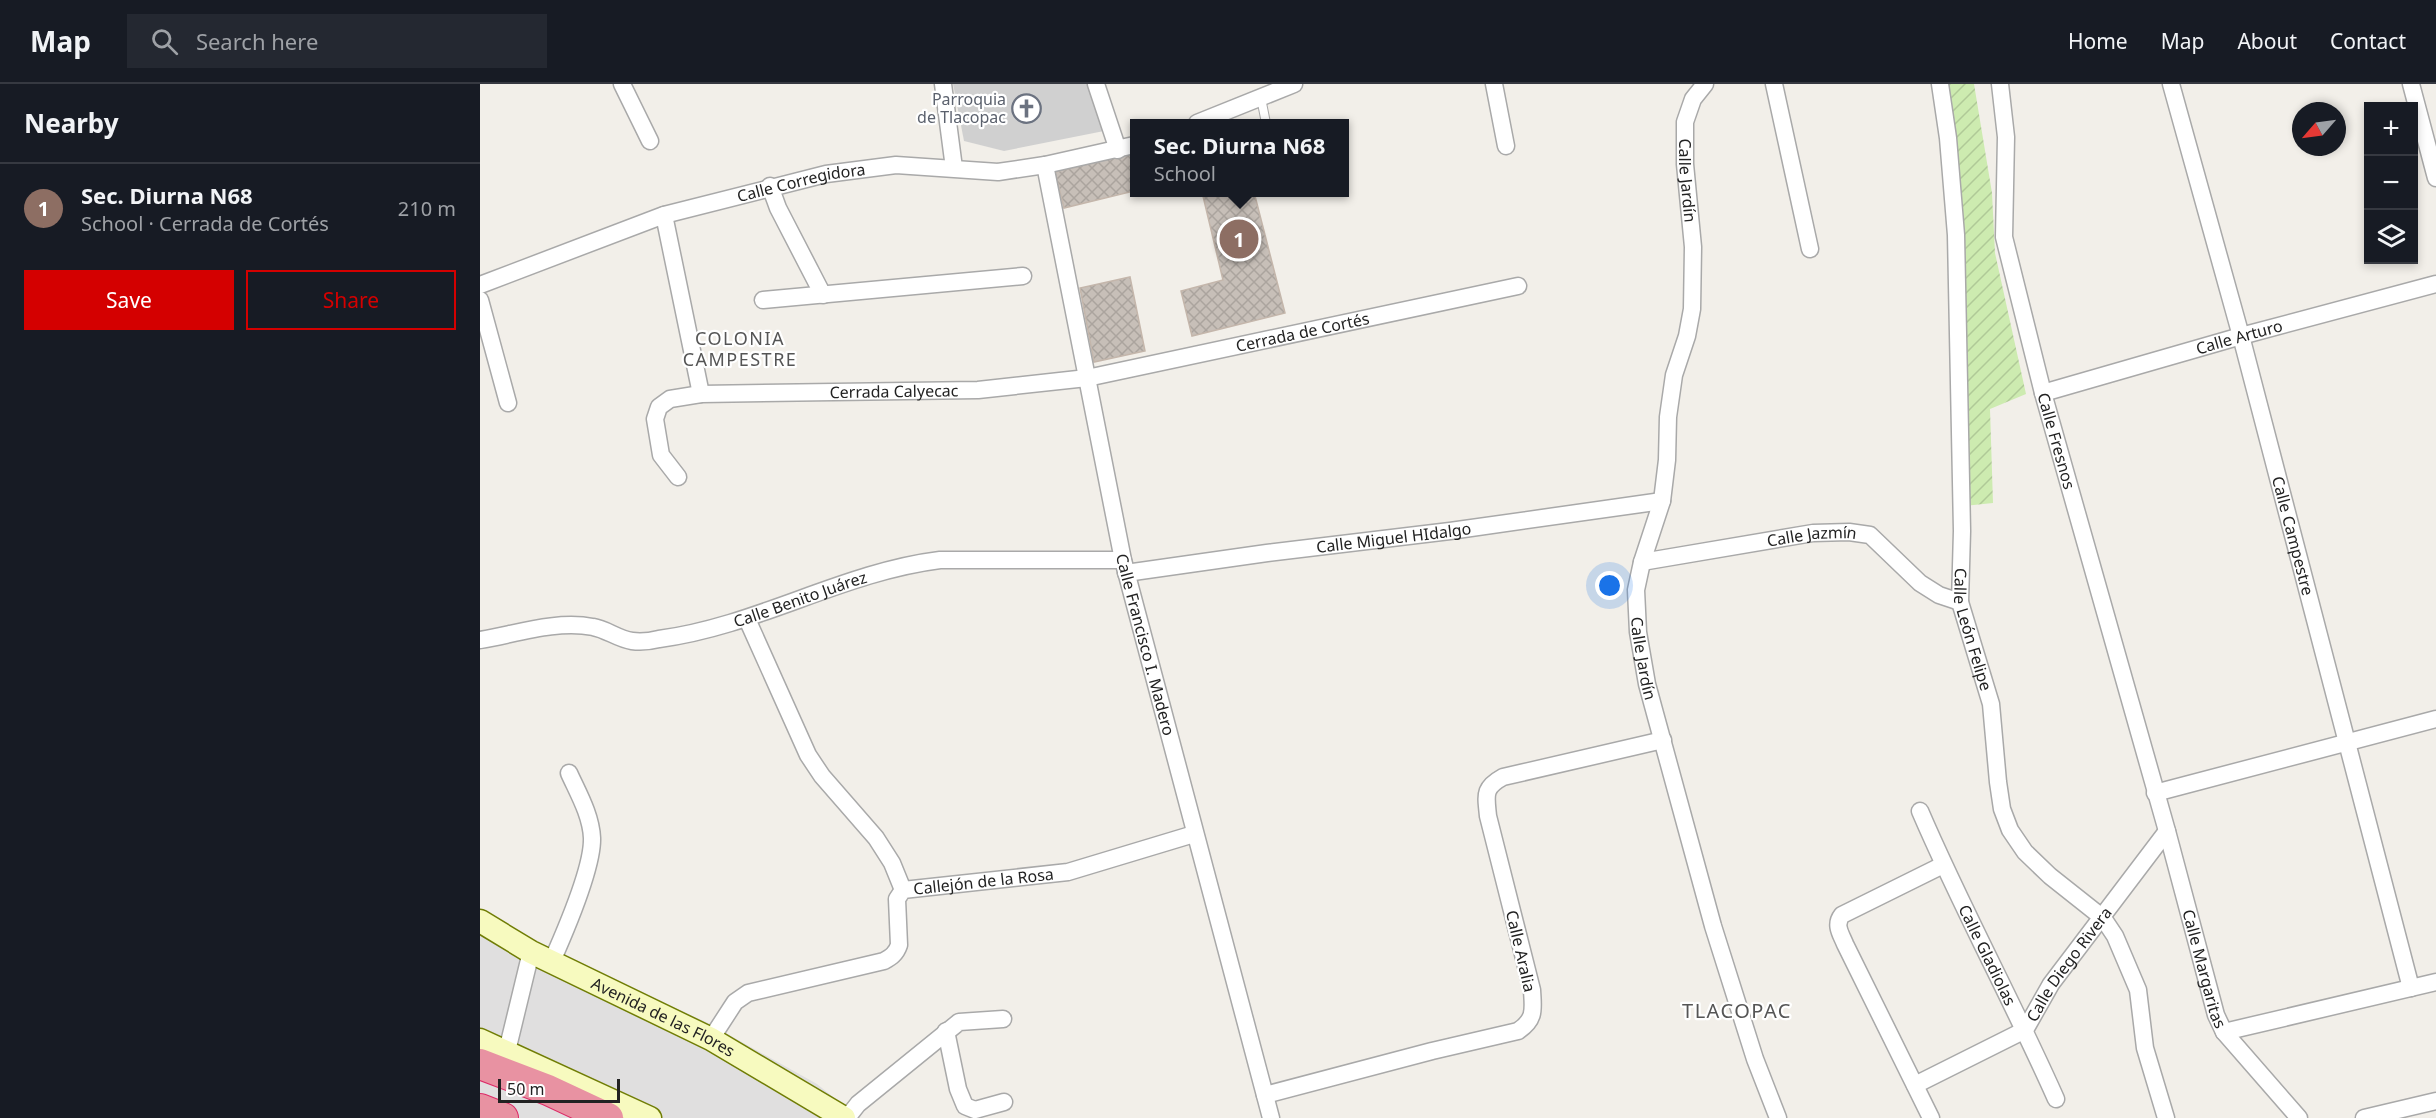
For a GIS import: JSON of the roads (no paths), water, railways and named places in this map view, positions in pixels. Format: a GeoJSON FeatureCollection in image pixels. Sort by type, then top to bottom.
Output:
{"type":"FeatureCollection","features":[{"type":"Feature","properties":{"kind":"highway"},"geometry":{"type":"LineString","coordinates":[[480,1065],[548,1090],[608,1118]]}},
{"type":"Feature","properties":{"kind":"highway"},"geometry":{"type":"LineString","coordinates":[[480,1081],[576,1118]]}},
{"type":"Feature","properties":{"kind":"highway"},"geometry":{"type":"LineString","coordinates":[[480,1108],[503,1118]]}},
{"type":"Feature","properties":{"kind":"street"},"geometry":{"type":"LineString","coordinates":[[622,84],[650,141]]}},
{"type":"Feature","properties":{"kind":"street"},"geometry":{"type":"LineString","coordinates":[[943,84],[954,168]]}},
{"type":"Feature","properties":{"kind":"street"},"geometry":{"type":"LineString","coordinates":[[1096,84],[1118,150]]}},
{"type":"Feature","properties":{"kind":"street"},"geometry":{"type":"LineString","coordinates":[[1207,119],[1294,84]]}},
{"type":"Feature","properties":{"kind":"street"},"geometry":{"type":"LineString","coordinates":[[1494,84],[1506,146]]}},
{"type":"Feature","properties":{"kind":"street","name":"Calle Jardín"},"geometry":{"type":"LineString","coordinates":[[1705,84],[1693,99],[1685,122],[1684,164],[1693,247],[1692,309],[1687,336],[1674,375],[1668,417],[1667,460],[1662,501],[1642,562],[1636,590],[1638,632],[1647,684],[1713,926],[1755,1059],[1778,1118]]}},
{"type":"Feature","properties":{"kind":"street"},"geometry":{"type":"LineString","coordinates":[[1774,84],[1810,249]]}},
{"type":"Feature","properties":{"kind":"street","name":"Calle León Felipe"},"geometry":{"type":"LineString","coordinates":[[1940,84],[1948,138],[1956,235],[1962,531],[1960,602],[1991,704],[2002,809],[2010,830],[2025,852],[2050,876],[2103,918],[2115,936],[2138,990],[2145,1048],[2166,1118]]}},
{"type":"Feature","properties":{"kind":"street","name":"Calle Fresnos"},"geometry":{"type":"LineString","coordinates":[[2000,84],[2006,137],[2004,237],[2043,393],[2155,793]]}},
{"type":"Feature","properties":{"kind":"street","name":"Calle Campestre"},"geometry":{"type":"LineString","coordinates":[[2170,84],[2241,336],[2411,988]]}},
{"type":"Feature","properties":{"kind":"street"},"geometry":{"type":"LineString","coordinates":[[2411,84],[2436,178]]}},
{"type":"Feature","properties":{"kind":"street","name":"Calle Corregidora"},"geometry":{"type":"LineString","coordinates":[[480,285],[664,215],[770,186],[826,174],[896,165],[998,172],[1045,165],[1130,146]]}},
{"type":"Feature","properties":{"kind":"street","name":"Calle Francisco I. Madero"},"geometry":{"type":"LineString","coordinates":[[1045,165],[1125,567],[1271,1118]]}},
{"type":"Feature","properties":{"kind":"street"},"geometry":{"type":"LineString","coordinates":[[770,186],[778,208],[823,296]]}},
{"type":"Feature","properties":{"kind":"street"},"geometry":{"type":"LineString","coordinates":[[664,215],[701,394]]}},
{"type":"Feature","properties":{"kind":"street"},"geometry":{"type":"LineString","coordinates":[[763,300],[1023,276]]}},
{"type":"Feature","properties":{"kind":"street","name":"Calle Arturo"},"geometry":{"type":"LineString","coordinates":[[2043,393],[2241,336],[2436,284]]}},
{"type":"Feature","properties":{"kind":"street","name":"Cerrada de Cortés"},"geometry":{"type":"LineString","coordinates":[[1087,378],[1518,286]]}},
{"type":"Feature","properties":{"kind":"street"},"geometry":{"type":"LineString","coordinates":[[480,300],[508,403]]}},
{"type":"Feature","properties":{"kind":"street","name":"Cerrada Calyecac"},"geometry":{"type":"LineString","coordinates":[[678,477],[661,455],[655,419],[659,407],[670,399],[701,394],[978,390],[1087,378]]}},
{"type":"Feature","properties":{"kind":"street","name":"Calle Miguel HIdalgo"},"geometry":{"type":"LineString","coordinates":[[1125,567],[1450,531],[1662,501]]}},
{"type":"Feature","properties":{"kind":"street","name":"Calle Jazmín"},"geometry":{"type":"LineString","coordinates":[[1642,562],[1813,533],[1849,532],[1870,536],[1920,583],[1939,595],[1960,602]]}},
{"type":"Feature","properties":{"kind":"street","name":"Calle Benito Juárez"},"geometry":{"type":"LineString","coordinates":[[480,640],[563,625],[594,627],[631,641],[658,640],[747,619],[881,571],[940,560],[1125,567]]}},
{"type":"Feature","properties":{"kind":"street"},"geometry":{"type":"LineString","coordinates":[[747,619],[808,755],[822,776],[876,838],[892,863],[903,890]]}},
{"type":"Feature","properties":{"kind":"street"},"geometry":{"type":"LineString","coordinates":[[2155,793],[2436,719]]}},
{"type":"Feature","properties":{"kind":"street","name":"Calle Aralia"},"geometry":{"type":"LineString","coordinates":[[1265,1095],[1432,1050],[1518,1031],[1529,1024],[1533,1012],[1532,990],[1488,816],[1486,794],[1491,784],[1503,777],[1663,740]]}},
{"type":"Feature","properties":{"kind":"street"},"geometry":{"type":"LineString","coordinates":[[552,962],[589,862],[592,839],[588,816],[569,773]]}},
{"type":"Feature","properties":{"kind":"street","name":"Calle Margaritas"},"geometry":{"type":"LineString","coordinates":[[2155,793],[2216,1015],[2224,1032],[2300,1118]]}},
{"type":"Feature","properties":{"kind":"street","name":"Calle Gladiolas"},"geometry":{"type":"LineString","coordinates":[[1920,811],[1943,865],[2025,1030],[2056,1099]]}},
{"type":"Feature","properties":{"kind":"street","name":"Calle Diego Rivera"},"geometry":{"type":"LineString","coordinates":[[1915,1085],[2025,1030],[2051,984],[2167,831]]}},
{"type":"Feature","properties":{"kind":"street","name":"Callejón de la Rosa"},"geometry":{"type":"LineString","coordinates":[[711,1039],[735,1002],[748,993],[884,961],[891,957],[897,952],[899,945],[897,899],[903,890],[1068,872],[1194,834]]}},
{"type":"Feature","properties":{"kind":"street"},"geometry":{"type":"LineString","coordinates":[[1931,1118],[1838,927],[1838,921],[1842,915],[1943,865]]}},
{"type":"Feature","properties":{"kind":"street","name":"Avenida de las Flores"},"geometry":{"type":"LineString","coordinates":[[480,921],[531,952],[711,1039],[845,1118]]}},
{"type":"Feature","properties":{"kind":"street"},"geometry":{"type":"LineString","coordinates":[[507,1052],[531,952]]}},
{"type":"Feature","properties":{"kind":"street"},"geometry":{"type":"LineString","coordinates":[[2224,1032],[2436,982]]}},
{"type":"Feature","properties":{"kind":"street"},"geometry":{"type":"LineString","coordinates":[[845,1118],[858,1104],[959,1022],[1003,1019]]}},
{"type":"Feature","properties":{"kind":"street"},"geometry":{"type":"LineString","coordinates":[[946,1031],[958,1089],[965,1106],[975,1110],[1004,1102]]}},
{"type":"Feature","properties":{"kind":"street"},"geometry":{"type":"LineString","coordinates":[[480,1040],[650,1118]]}},
{"type":"Feature","properties":{"kind":"street"},"geometry":{"type":"LineString","coordinates":[[2364,1118],[2436,1101]]}},
{"type":"Feature","properties":{"kind":"lane"},"geometry":{"type":"LineString","coordinates":[[1261,98],[1265,119]]}},
{"type":"Feature","properties":{"kind":"place","name":"Parroquia de Tlacopac"},"geometry":{"type":"Point","coordinates":[1027,108]}},
{"type":"Feature","properties":{"kind":"place","name":"Sec. Diurna N68"},"geometry":{"type":"Point","coordinates":[1239,239]}},
{"type":"Feature","properties":{"kind":"district","name":"COLONIA CAMPESTRE"},"geometry":{"type":"Point","coordinates":[740,349]}},
{"type":"Feature","properties":{"kind":"district","name":"TLACOPAC"},"geometry":{"type":"Point","coordinates":[1737,1011]}}]}
